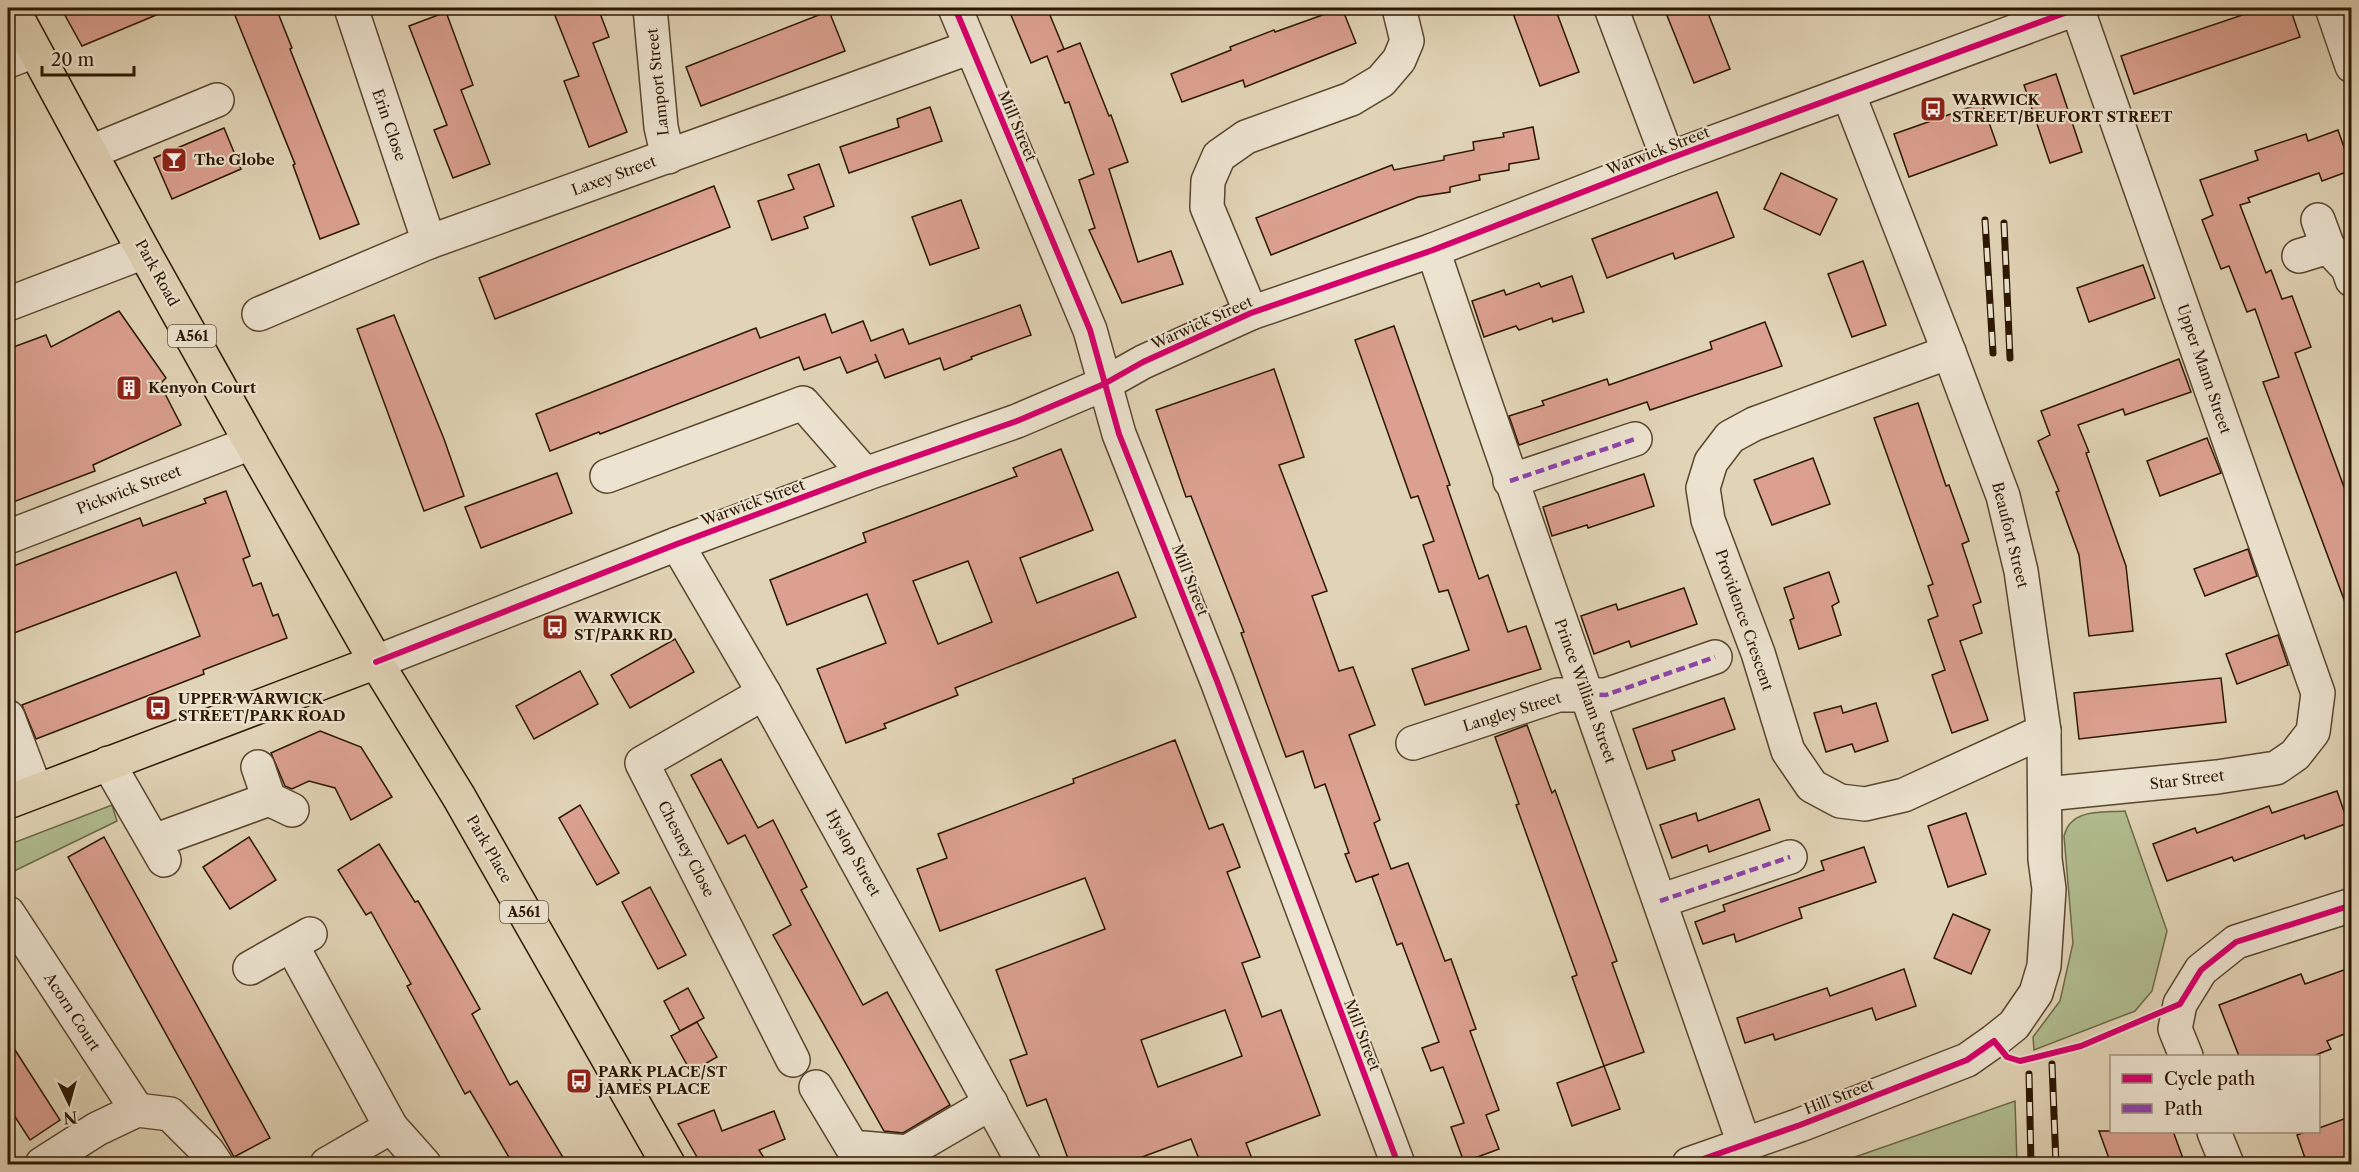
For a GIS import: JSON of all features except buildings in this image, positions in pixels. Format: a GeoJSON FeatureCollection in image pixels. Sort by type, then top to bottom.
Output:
{"type":"FeatureCollection","features":[{"type":"Feature","properties":{"kind":"main road","name":"Park Road"},"geometry":{"type":"LineString","coordinates":[[12,8],[21,56],[91,152],[144,252],[376,662]]}},
{"type":"Feature","properties":{"kind":"main road"},"geometry":{"type":"LineString","coordinates":[[22,796],[376,662]]}},
{"type":"Feature","properties":{"kind":"main road","name":"Park Place"},"geometry":{"type":"LineString","coordinates":[[376,662],[459,797],[668,1164]]}},
{"type":"Feature","properties":{"kind":"street","name":"Erin Close"},"geometry":{"type":"LineString","coordinates":[[351,8],[429,242]]}},
{"type":"Feature","properties":{"kind":"street","name":"Lamport Street"},"geometry":{"type":"LineString","coordinates":[[650,8],[661,127],[668,156]]}},
{"type":"Feature","properties":{"kind":"street","name":"Mill Street"},"geometry":{"type":"LineString","coordinates":[[955,8],[1090,330],[1119,434],[1221,692],[1398,1164]]}},
{"type":"Feature","properties":{"kind":"street"},"geometry":{"type":"LineString","coordinates":[[1251,313],[1207,207],[1208,180],[1219,156],[1246,137],[1351,99],[1381,81],[1399,60],[1407,41],[1399,8]]}},
{"type":"Feature","properties":{"kind":"street"},"geometry":{"type":"LineString","coordinates":[[1611,8],[1668,159]]}},
{"type":"Feature","properties":{"kind":"street","name":"Warwick Street"},"geometry":{"type":"LineString","coordinates":[[376,662],[677,544],[865,474],[1017,421],[1104,384],[1143,362],[1251,313],[1432,250],[1668,159],[1848,93],[2039,14],[2078,8]]}},
{"type":"Feature","properties":{"kind":"street","name":"Upper Mann Street"},"geometry":{"type":"LineString","coordinates":[[2078,8],[2318,693],[2313,732]]}},
{"type":"Feature","properties":{"kind":"street"},"geometry":{"type":"LineString","coordinates":[[2332,8],[2352,66]]}},
{"type":"Feature","properties":{"kind":"street","name":"Laxey Street"},"geometry":{"type":"LineString","coordinates":[[259,314],[429,242],[971,47]]}},
{"type":"Feature","properties":{"kind":"street","name":"Beaufort Street"},"geometry":{"type":"LineString","coordinates":[[1848,93],[1950,352],[2003,496],[2021,571],[2044,731],[2045,859],[2049,889],[2044,966]]}},
{"type":"Feature","properties":{"kind":"street"},"geometry":{"type":"LineString","coordinates":[[91,152],[217,100]]}},
{"type":"Feature","properties":{"kind":"street","name":"Prince William Street"},"geometry":{"type":"LineString","coordinates":[[1432,250],[1510,481],[1660,900],[1744,1144]]}},
{"type":"Feature","properties":{"kind":"street"},"geometry":{"type":"LineString","coordinates":[[8,304],[144,252]]}},
{"type":"Feature","properties":{"kind":"street","name":"Providence Crescent"},"geometry":{"type":"LineString","coordinates":[[1950,352],[1754,424],[1730,437],[1711,462],[1703,488],[1708,520],[1758,653],[1788,752],[1812,786],[1840,801],[1865,804],[1904,795],[2044,731]]}},
{"type":"Feature","properties":{"kind":"street"},"geometry":{"type":"LineString","coordinates":[[607,476],[803,404],[865,474]]}},
{"type":"Feature","properties":{"kind":"street"},"geometry":{"type":"LineString","coordinates":[[1510,481],[1635,439]]}},
{"type":"Feature","properties":{"kind":"street","name":"Pickwick Street"},"geometry":{"type":"LineString","coordinates":[[8,537],[251,443]]}},
{"type":"Feature","properties":{"kind":"street","name":"Hyslop Street"},"geometry":{"type":"LineString","coordinates":[[677,544],[764,693],[1024,1164]]}},
{"type":"Feature","properties":{"kind":"street","name":"Langley Street"},"geometry":{"type":"LineString","coordinates":[[1413,743],[1558,695],[1606,695],[1714,657]]}},
{"type":"Feature","properties":{"kind":"street","name":"Chesney Close"},"geometry":{"type":"LineString","coordinates":[[764,693],[642,762],[793,1060]]}},
{"type":"Feature","properties":{"kind":"street"},"geometry":{"type":"LineString","coordinates":[[8,717],[22,796]]}},
{"type":"Feature","properties":{"kind":"street","name":"Star Street"},"geometry":{"type":"LineString","coordinates":[[2046,794],[2217,777],[2276,768],[2295,755],[2313,732]]}},
{"type":"Feature","properties":{"kind":"street"},"geometry":{"type":"LineString","coordinates":[[108,763],[159,850],[280,804],[258,767]]}},
{"type":"Feature","properties":{"kind":"street"},"geometry":{"type":"LineString","coordinates":[[1660,900],[1790,857]]}},
{"type":"Feature","properties":{"kind":"street"},"geometry":{"type":"LineString","coordinates":[[2186,1055],[2175,1029],[2180,1004],[2200,970],[2236,942],[2352,905]]}},
{"type":"Feature","properties":{"kind":"street","name":"Acorn Court"},"geometry":{"type":"LineString","coordinates":[[8,913],[137,1110]]}},
{"type":"Feature","properties":{"kind":"street"},"geometry":{"type":"LineString","coordinates":[[250,968],[301,940],[392,1127],[424,1164]]}},
{"type":"Feature","properties":{"kind":"street","name":"Hill Street"},"geometry":{"type":"LineString","coordinates":[[1689,1164],[1800,1125],[1967,1060],[2014,1025],[2036,993],[2044,966]]}},
{"type":"Feature","properties":{"kind":"street"},"geometry":{"type":"LineString","coordinates":[[816,1087],[852,1147],[907,1152],[991,1103]]}},
{"type":"Feature","properties":{"kind":"street"},"geometry":{"type":"LineString","coordinates":[[42,1164],[97,1128],[137,1110],[170,1114],[208,1152],[216,1164]]}},
{"type":"Feature","properties":{"kind":"street"},"geometry":{"type":"LineString","coordinates":[[327,1164],[392,1127]]}},
{"type":"Feature","properties":{"kind":"street"},"geometry":{"type":"LineString","coordinates":[[2215,1133],[2227,1164]]}},
{"type":"Feature","properties":{"kind":"green space"},"geometry":{"type":"Polygon","coordinates":[[[112,805],[117,821],[8,874],[8,845],[112,805]]]}},
{"type":"Feature","properties":{"kind":"green space"},"geometry":{"type":"Polygon","coordinates":[[[2125,811],[2167,931],[2152,991],[2135,1011],[2034,1050],[2033,1037],[2060,1001],[2073,943],[2064,836],[2068,827],[2080,816],[2097,812],[2125,811]]]}},
{"type":"Feature","properties":{"kind":"green space"},"geometry":{"type":"Polygon","coordinates":[[[2015,1101],[2017,1164],[1835,1164],[2015,1101]]]}},
{"type":"Feature","properties":{"kind":"railway"},"geometry":{"type":"LineString","coordinates":[[1985,220],[1993,353]]}},
{"type":"Feature","properties":{"kind":"railway"},"geometry":{"type":"LineString","coordinates":[[2004,223],[2010,358]]}},
{"type":"Feature","properties":{"kind":"railway"},"geometry":{"type":"LineString","coordinates":[[2052,1064],[2056,1164]]}},
{"type":"Feature","properties":{"kind":"railway"},"geometry":{"type":"LineString","coordinates":[[2029,1074],[2031,1164]]}},
{"type":"Feature","properties":{"kind":"marked path"},"geometry":{"type":"LineString","coordinates":[[1510,481],[1635,439]]}},
{"type":"Feature","properties":{"kind":"marked path"},"geometry":{"type":"LineString","coordinates":[[1586,694],[1606,695],[1715,657]]}},
{"type":"Feature","properties":{"kind":"marked path"},"geometry":{"type":"LineString","coordinates":[[1660,901],[1790,857]]}},
{"type":"Feature","properties":{"kind":"cycle path"},"geometry":{"type":"LineString","coordinates":[[955,8],[1090,330],[1119,434],[1217,681],[1398,1164]]}},
{"type":"Feature","properties":{"kind":"cycle path"},"geometry":{"type":"LineString","coordinates":[[376,662],[677,544],[865,474],[1017,421],[1104,384],[1143,362],[1251,313],[1433,250],[1668,159],[2078,8]]}},
{"type":"Feature","properties":{"kind":"cycle path"},"geometry":{"type":"LineString","coordinates":[[1689,1164],[1800,1125],[1967,1060],[1994,1041],[2007,1057],[2020,1061],[2081,1046],[2180,1004],[2201,970],[2236,942],[2352,905]]}},
{"type":"Feature","properties":{"kind":"place","name":"WARWICK STREET/BEUFORT STREET"},"geometry":{"type":"Point","coordinates":[1933,109]}},
{"type":"Feature","properties":{"kind":"place","name":"The Globe"},"geometry":{"type":"Point","coordinates":[174,160]}},
{"type":"Feature","properties":{"kind":"place","name":"Kenyon Court"},"geometry":{"type":"Point","coordinates":[129,388]}},
{"type":"Feature","properties":{"kind":"place","name":"WARWICK ST/PARK RD"},"geometry":{"type":"Point","coordinates":[555,627]}},
{"type":"Feature","properties":{"kind":"place","name":"UPPER WARWICK STREET/PARK ROAD"},"geometry":{"type":"Point","coordinates":[158,708]}},
{"type":"Feature","properties":{"kind":"place","name":"PARK PLACE/ST JAMES PLACE"},"geometry":{"type":"Point","coordinates":[579,1081]}}]}
